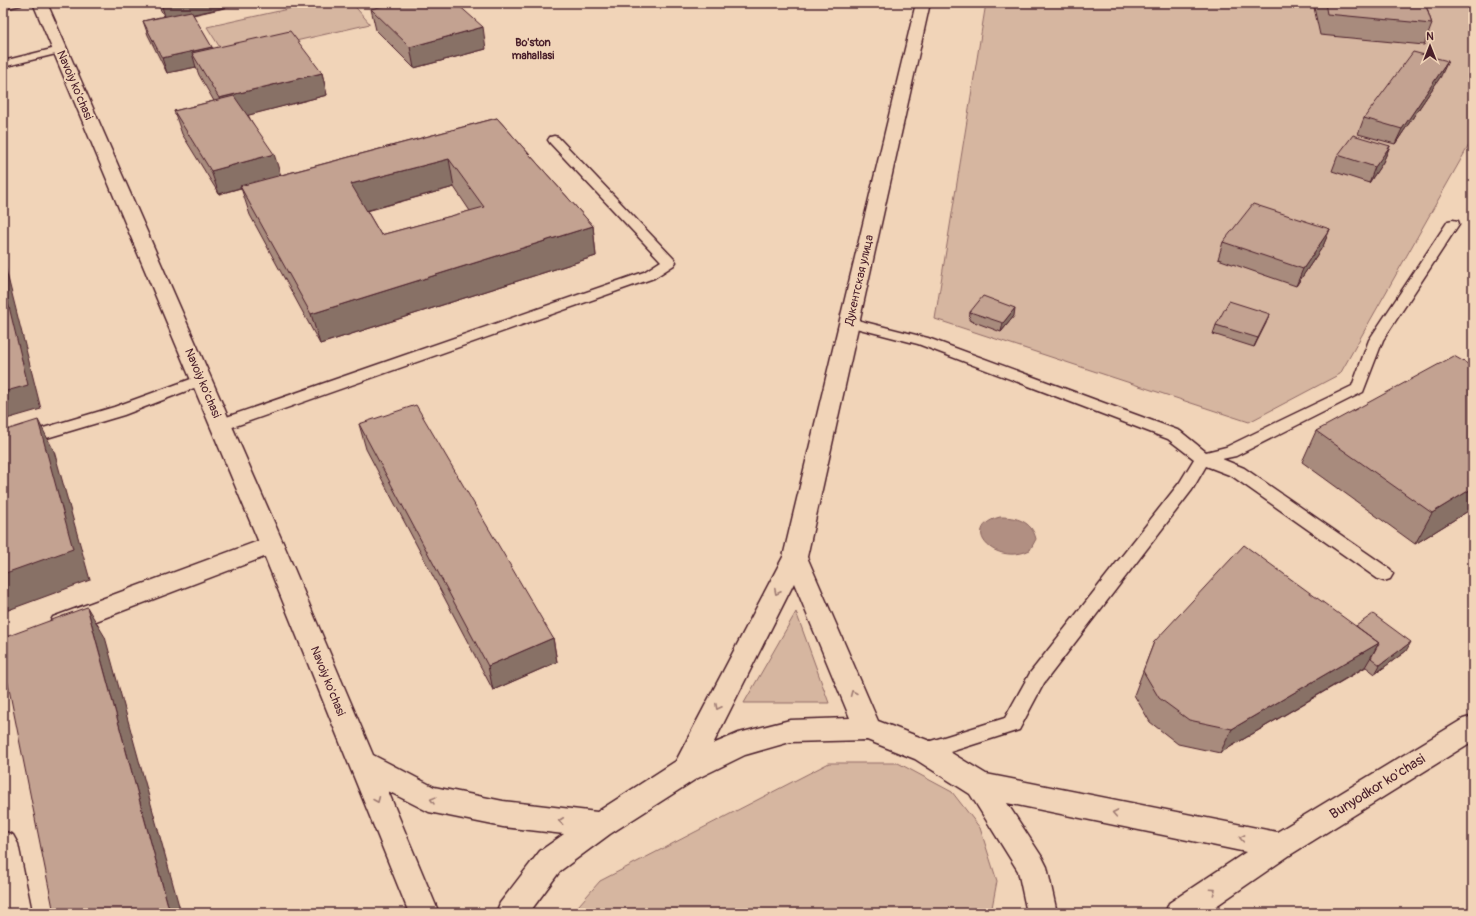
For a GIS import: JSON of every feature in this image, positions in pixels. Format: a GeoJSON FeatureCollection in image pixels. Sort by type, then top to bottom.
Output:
{"type":"FeatureCollection","features":[{"type":"Feature","properties":{"kind":"main road","name":"Navoiy ko'chasi"},"geometry":{"type":"LineString","coordinates":[[40,3],[272,545],[424,913]]}},
{"type":"Feature","properties":{"kind":"main road","name":"Дукентская улица"},"geometry":{"type":"LineString","coordinates":[[686,770],[795,557],[923,3]]}},
{"type":"Feature","properties":{"kind":"main road"},"geometry":{"type":"LineString","coordinates":[[40,632],[272,545]]}},
{"type":"Feature","properties":{"kind":"main road"},"geometry":{"type":"LineString","coordinates":[[795,557],[868,729]]}},
{"type":"Feature","properties":{"kind":"main road","name":"Bunyodkor ko'chasi"},"geometry":{"type":"LineString","coordinates":[[1180,913],[1280,846],[1473,727]]}},
{"type":"Feature","properties":{"kind":"main road"},"geometry":{"type":"LineString","coordinates":[[511,913],[550,861],[600,825],[686,770],[738,745],[790,731],[868,729],[925,751],[980,786],[1280,846]]}},
{"type":"Feature","properties":{"kind":"main road"},"geometry":{"type":"LineString","coordinates":[[362,764],[429,799],[503,814],[600,825]]}},
{"type":"Feature","properties":{"kind":"main road"},"geometry":{"type":"LineString","coordinates":[[980,786],[1032,867],[1042,913]]}},
{"type":"Feature","properties":{"kind":"main road"},"geometry":{"type":"LineString","coordinates":[[3,844],[17,913]]}},
{"type":"Feature","properties":{"kind":"lane"},"geometry":{"type":"LineString","coordinates":[[3,6],[17,3]]}},
{"type":"Feature","properties":{"kind":"lane"},"geometry":{"type":"LineString","coordinates":[[3,64],[60,50]]}},
{"type":"Feature","properties":{"kind":"lane"},"geometry":{"type":"LineString","coordinates":[[221,425],[649,275],[669,262],[554,140]]}},
{"type":"Feature","properties":{"kind":"lane"},"geometry":{"type":"LineString","coordinates":[[925,751],[1012,724],[1037,678],[1186,486],[1203,458],[1230,452],[1358,389],[1376,340],[1453,224]]}},
{"type":"Feature","properties":{"kind":"lane"},"geometry":{"type":"LineString","coordinates":[[849,322],[923,341],[1174,435],[1203,458],[1238,472],[1384,574]]}},
{"type":"Feature","properties":{"kind":"lane"},"geometry":{"type":"LineString","coordinates":[[3,446],[119,411],[202,380]]}},
{"type":"Feature","properties":{"kind":"shaded area"},"geometry":{"type":"Polygon","coordinates":[[[315,3],[352,3],[370,24],[226,57],[207,27],[315,3]]]}},
{"type":"Feature","properties":{"kind":"shaded area"},"geometry":{"type":"Polygon","coordinates":[[[986,3],[1473,3],[1473,138],[1340,374],[1249,422],[935,319],[986,3]]]}},
{"type":"Feature","properties":{"kind":"shaded area"},"geometry":{"type":"Polygon","coordinates":[[[1000,517],[1017,519],[1027,524],[1031,528],[1036,539],[1030,550],[1017,554],[1004,553],[994,550],[986,544],[982,536],[982,529],[988,522],[1000,517]]]}},
{"type":"Feature","properties":{"kind":"shaded area"},"geometry":{"type":"Polygon","coordinates":[[[796,612],[829,703],[744,703],[796,612]]]}},
{"type":"Feature","properties":{"kind":"shaded area"},"geometry":{"type":"Polygon","coordinates":[[[829,763],[898,763],[952,792],[980,828],[997,881],[991,913],[572,913],[600,881],[829,763]]]}},
{"type":"Feature","properties":{"kind":"building"},"geometry":{"type":"Polygon","coordinates":[[[394,3],[456,3],[483,27],[410,47],[371,9],[394,3]]]}},
{"type":"Feature","properties":{"kind":"building"},"geometry":{"type":"Polygon","coordinates":[[[1325,3],[1425,3],[1432,24],[1327,14],[1325,3]]]}},
{"type":"Feature","properties":{"kind":"building"},"geometry":{"type":"Polygon","coordinates":[[[191,11],[212,47],[162,58],[143,21],[191,11]]]}},
{"type":"Feature","properties":{"kind":"building"},"geometry":{"type":"Polygon","coordinates":[[[290,31],[322,73],[219,98],[192,53],[290,31]]]}},
{"type":"Feature","properties":{"kind":"building"},"geometry":{"type":"Polygon","coordinates":[[[1413,52],[1448,61],[1402,129],[1364,118],[1413,52]]]}},
{"type":"Feature","properties":{"kind":"building"},"geometry":{"type":"Polygon","coordinates":[[[234,96],[274,154],[211,171],[174,111],[234,96]]]}},
{"type":"Feature","properties":{"kind":"building"},"geometry":{"type":"Polygon","coordinates":[[[497,118],[593,226],[311,314],[240,186],[497,118]],[[449,159],[351,184],[381,235],[484,207],[449,159]]]}},
{"type":"Feature","properties":{"kind":"building"},"geometry":{"type":"Polygon","coordinates":[[[1353,135],[1390,146],[1375,167],[1338,155],[1353,135]]]}},
{"type":"Feature","properties":{"kind":"building"},"geometry":{"type":"Polygon","coordinates":[[[1253,204],[1330,229],[1303,269],[1223,242],[1253,204]]]}},
{"type":"Feature","properties":{"kind":"building"},"geometry":{"type":"Polygon","coordinates":[[[3,282],[28,385],[3,392],[3,282]]]}},
{"type":"Feature","properties":{"kind":"building"},"geometry":{"type":"Polygon","coordinates":[[[983,296],[1015,308],[1003,323],[970,312],[983,296]]]}},
{"type":"Feature","properties":{"kind":"building"},"geometry":{"type":"Polygon","coordinates":[[[1229,301],[1270,314],[1258,338],[1216,325],[1229,301]]]}},
{"type":"Feature","properties":{"kind":"building"},"geometry":{"type":"Polygon","coordinates":[[[1454,356],[1473,367],[1473,488],[1432,513],[1316,431],[1454,356]]]}},
{"type":"Feature","properties":{"kind":"building"},"geometry":{"type":"Polygon","coordinates":[[[416,405],[553,638],[488,666],[359,424],[416,405]]]}},
{"type":"Feature","properties":{"kind":"building"},"geometry":{"type":"Polygon","coordinates":[[[38,420],[73,549],[3,574],[3,431],[38,420]]]}},
{"type":"Feature","properties":{"kind":"building"},"geometry":{"type":"Polygon","coordinates":[[[1244,545],[1379,643],[1232,729],[1189,720],[1159,698],[1143,671],[1154,642],[1244,545]]]}},
{"type":"Feature","properties":{"kind":"building"},"geometry":{"type":"Polygon","coordinates":[[[87,607],[170,913],[54,913],[3,659],[3,638],[87,607]]]}},
{"type":"Feature","properties":{"kind":"building"},"geometry":{"type":"Polygon","coordinates":[[[1373,614],[1411,642],[1380,665],[1371,658],[1379,643],[1356,626],[1373,614]]]}},
{"type":"Feature","properties":{"kind":"district","name":"Bo'ston mahallasi"},"geometry":{"type":"Point","coordinates":[533,48]}}]}
